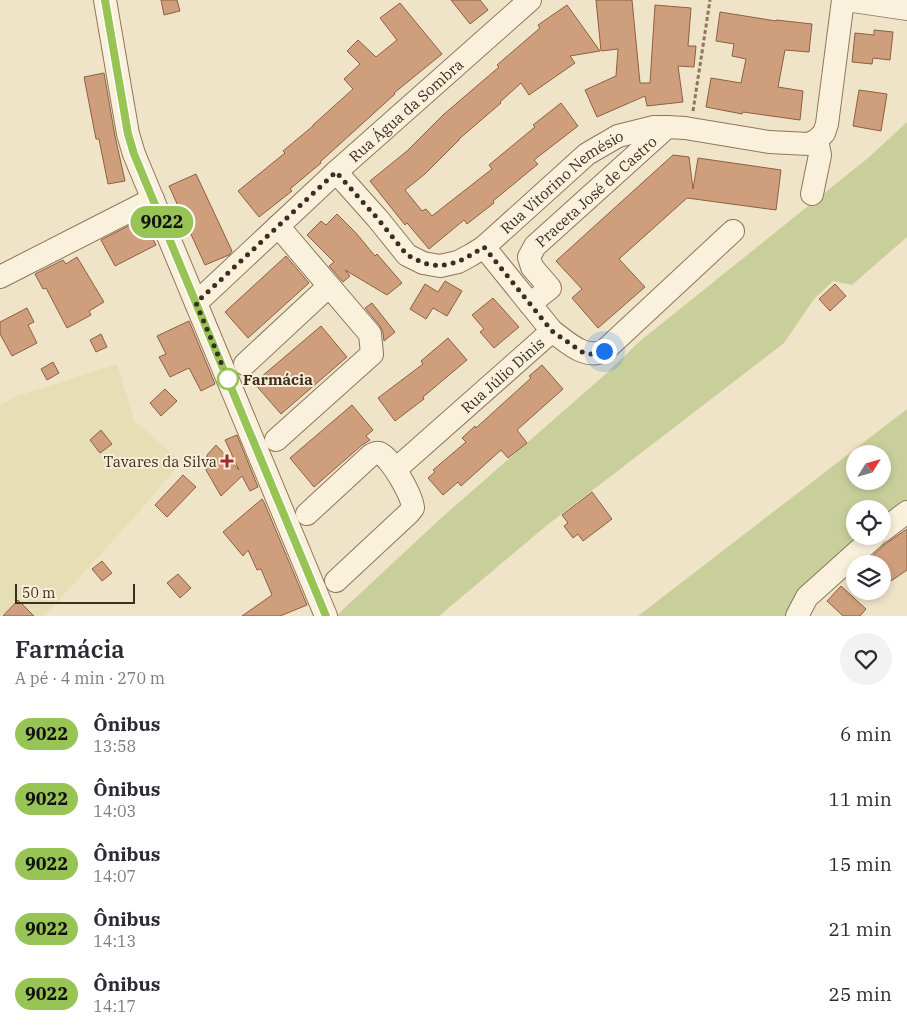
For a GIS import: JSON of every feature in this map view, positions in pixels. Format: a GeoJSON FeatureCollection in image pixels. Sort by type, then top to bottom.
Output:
{"type":"FeatureCollection","features":[{"type":"Feature","properties":{"kind":"street"},"geometry":{"type":"LineString","coordinates":[[105,0],[128,134],[134,154],[326,616]]}},
{"type":"Feature","properties":{"kind":"street","name":"Rua Água da Sombra"},"geometry":{"type":"LineString","coordinates":[[196,303],[336,172],[530,0]]}},
{"type":"Feature","properties":{"kind":"street"},"geometry":{"type":"LineString","coordinates":[[812,194],[820,155],[818,140],[824,133],[827,124],[844,0],[907,9]]}},
{"type":"Feature","properties":{"kind":"street","name":"Rua Vitorino Nemésio"},"geometry":{"type":"LineString","coordinates":[[336,172],[407,255],[423,263],[440,266],[458,262],[484,247],[587,154],[618,136],[654,127],[667,127],[769,142],[809,144],[818,140]]}},
{"type":"Feature","properties":{"kind":"street","name":"Praceta José de Castro"},"geometry":{"type":"LineString","coordinates":[[530,304],[550,288],[532,267],[529,257],[536,246],[667,127]]}},
{"type":"Feature","properties":{"kind":"street"},"geometry":{"type":"LineString","coordinates":[[0,277],[153,199]]}},
{"type":"Feature","properties":{"kind":"street"},"geometry":{"type":"LineString","coordinates":[[276,440],[372,354],[370,334],[278,226]]}},
{"type":"Feature","properties":{"kind":"street"},"geometry":{"type":"LineString","coordinates":[[552,331],[582,352],[597,354],[604,351],[733,231]]}},
{"type":"Feature","properties":{"kind":"street","name":"Rua Júlio Dinis"},"geometry":{"type":"LineString","coordinates":[[396,469],[552,331],[484,247]]}},
{"type":"Feature","properties":{"kind":"street"},"geometry":{"type":"LineString","coordinates":[[245,364],[329,286]]}},
{"type":"Feature","properties":{"kind":"street"},"geometry":{"type":"LineString","coordinates":[[307,514],[375,453],[381,454],[396,469],[413,504],[412,511],[336,581]]}},
{"type":"Feature","properties":{"kind":"street"},"geometry":{"type":"LineString","coordinates":[[891,524],[907,512]]}},
{"type":"Feature","properties":{"kind":"street"},"geometry":{"type":"LineString","coordinates":[[797,616],[807,597],[865,545]]}},
{"type":"Feature","properties":{"kind":"path"},"geometry":{"type":"LineString","coordinates":[[690,129],[710,0]]}},
{"type":"Feature","properties":{"kind":"shaded area"},"geometry":{"type":"Polygon","coordinates":[[[117,364],[134,420],[181,462],[138,513],[43,616],[0,616],[0,405],[17,396],[117,364]]]}},
{"type":"Feature","properties":{"kind":"green space"},"geometry":{"type":"Polygon","coordinates":[[[907,122],[907,237],[852,285],[833,281],[814,299],[784,343],[546,526],[439,616],[336,616],[439,520],[608,372],[640,341],[868,158],[907,122]]]}},
{"type":"Feature","properties":{"kind":"green space"},"geometry":{"type":"Polygon","coordinates":[[[907,409],[907,509],[891,520],[891,500],[846,500],[846,545],[859,545],[799,597],[785,616],[638,616],[846,456],[846,490],[891,490],[891,445],[860,445],[907,409]]]}},
{"type":"Feature","properties":{"kind":"building"},"geometry":{"type":"Polygon","coordinates":[[[161,0],[177,0],[180,11],[164,15],[161,0]]]}},
{"type":"Feature","properties":{"kind":"building"},"geometry":{"type":"Polygon","coordinates":[[[451,0],[480,0],[488,10],[470,24],[451,0]]]}},
{"type":"Feature","properties":{"kind":"building"},"geometry":{"type":"Polygon","coordinates":[[[596,0],[632,0],[640,83],[650,83],[655,5],[691,8],[688,46],[696,46],[694,67],[678,66],[683,102],[647,106],[645,96],[597,117],[585,90],[616,76],[618,49],[601,51],[596,0]]]}},
{"type":"Feature","properties":{"kind":"building"},"geometry":{"type":"Polygon","coordinates":[[[400,3],[442,54],[394,93],[321,163],[290,189],[292,191],[259,217],[238,191],[285,153],[283,151],[353,89],[344,79],[360,64],[347,51],[358,40],[376,57],[397,40],[380,18],[400,3]]]}},
{"type":"Feature","properties":{"kind":"building"},"geometry":{"type":"Polygon","coordinates":[[[567,5],[600,51],[570,56],[575,63],[529,95],[521,83],[459,139],[425,174],[405,190],[422,211],[426,209],[432,216],[492,169],[489,165],[535,127],[533,125],[561,103],[578,126],[534,160],[538,164],[493,201],[494,203],[467,224],[464,220],[429,249],[407,223],[405,225],[370,181],[407,151],[443,115],[499,67],[497,65],[540,28],[538,25],[567,5]]]}},
{"type":"Feature","properties":{"kind":"building"},"geometry":{"type":"Polygon","coordinates":[[[720,12],[776,21],[812,24],[809,52],[785,50],[778,87],[803,91],[800,120],[743,112],[742,114],[706,107],[711,78],[741,83],[746,59],[732,56],[734,44],[716,41],[720,12]]]}},
{"type":"Feature","properties":{"kind":"building"},"geometry":{"type":"Polygon","coordinates":[[[874,30],[893,32],[890,60],[873,58],[872,64],[852,62],[855,33],[874,35],[874,30]]]}},
{"type":"Feature","properties":{"kind":"building"},"geometry":{"type":"Polygon","coordinates":[[[104,73],[125,181],[108,184],[99,139],[96,139],[84,77],[104,73]]]}},
{"type":"Feature","properties":{"kind":"building"},"geometry":{"type":"Polygon","coordinates":[[[859,90],[887,94],[881,131],[853,126],[859,90]]]}},
{"type":"Feature","properties":{"kind":"building"},"geometry":{"type":"Polygon","coordinates":[[[673,155],[689,157],[693,189],[698,158],[781,170],[776,210],[687,198],[619,259],[645,287],[598,328],[572,298],[582,289],[556,261],[673,155]]]}},
{"type":"Feature","properties":{"kind":"building"},"geometry":{"type":"Polygon","coordinates":[[[196,174],[232,251],[229,255],[205,265],[169,186],[196,174]]]}},
{"type":"Feature","properties":{"kind":"building"},"geometry":{"type":"Polygon","coordinates":[[[337,214],[375,256],[377,254],[402,283],[387,295],[345,270],[350,276],[343,282],[329,266],[334,262],[307,235],[321,221],[326,225],[337,214]]]}},
{"type":"Feature","properties":{"kind":"building"},"geometry":{"type":"Polygon","coordinates":[[[146,217],[151,230],[149,231],[156,245],[115,266],[101,240],[146,217]]]}},
{"type":"Feature","properties":{"kind":"building"},"geometry":{"type":"Polygon","coordinates":[[[286,256],[309,283],[248,338],[225,312],[286,256]]]}},
{"type":"Feature","properties":{"kind":"building"},"geometry":{"type":"Polygon","coordinates":[[[77,257],[104,302],[89,311],[91,315],[67,328],[46,288],[43,289],[35,274],[63,260],[66,264],[77,257]]]}},
{"type":"Feature","properties":{"kind":"building"},"geometry":{"type":"Polygon","coordinates":[[[445,281],[462,291],[447,316],[433,308],[426,319],[410,309],[425,284],[438,292],[445,281]]]}},
{"type":"Feature","properties":{"kind":"building"},"geometry":{"type":"Polygon","coordinates":[[[835,284],[846,296],[830,311],[819,299],[835,284]]]}},
{"type":"Feature","properties":{"kind":"building"},"geometry":{"type":"Polygon","coordinates":[[[493,298],[519,327],[494,348],[480,332],[484,329],[472,315],[493,298]]]}},
{"type":"Feature","properties":{"kind":"building"},"geometry":{"type":"Polygon","coordinates":[[[372,303],[395,332],[384,341],[380,326],[365,308],[372,303]]]}},
{"type":"Feature","properties":{"kind":"building"},"geometry":{"type":"Polygon","coordinates":[[[27,308],[34,322],[28,325],[37,343],[12,356],[0,334],[0,322],[27,308]]]}},
{"type":"Feature","properties":{"kind":"building"},"geometry":{"type":"Polygon","coordinates":[[[189,321],[215,384],[201,391],[189,368],[170,377],[159,357],[166,354],[157,336],[189,321]]]}},
{"type":"Feature","properties":{"kind":"building"},"geometry":{"type":"Polygon","coordinates":[[[321,326],[347,357],[281,414],[254,383],[321,326]]]}},
{"type":"Feature","properties":{"kind":"building"},"geometry":{"type":"Polygon","coordinates":[[[101,334],[107,347],[96,352],[90,340],[101,334]]]}},
{"type":"Feature","properties":{"kind":"building"},"geometry":{"type":"Polygon","coordinates":[[[448,338],[467,360],[423,397],[424,399],[395,421],[378,398],[423,364],[421,361],[448,338]]]}},
{"type":"Feature","properties":{"kind":"building"},"geometry":{"type":"Polygon","coordinates":[[[53,362],[59,373],[47,380],[41,369],[53,362]]]}},
{"type":"Feature","properties":{"kind":"building"},"geometry":{"type":"Polygon","coordinates":[[[542,365],[563,389],[517,430],[527,443],[508,458],[501,450],[461,486],[458,482],[443,495],[428,478],[435,472],[433,470],[466,442],[462,438],[475,426],[476,428],[531,378],[529,376],[542,365]]]}},
{"type":"Feature","properties":{"kind":"building"},"geometry":{"type":"Polygon","coordinates":[[[165,389],[177,401],[161,416],[150,403],[165,389]]]}},
{"type":"Feature","properties":{"kind":"building"},"geometry":{"type":"Polygon","coordinates":[[[352,405],[373,430],[366,436],[370,440],[314,487],[290,458],[352,405]]]}},
{"type":"Feature","properties":{"kind":"building"},"geometry":{"type":"Polygon","coordinates":[[[101,430],[112,444],[100,453],[90,440],[101,430]]]}},
{"type":"Feature","properties":{"kind":"building","name":"Tavares da Silva"},"geometry":{"type":"Polygon","coordinates":[[[237,435],[258,487],[250,491],[242,476],[221,496],[206,470],[207,455],[216,445],[239,470],[225,440],[237,435]]]}},
{"type":"Feature","properties":{"kind":"building"},"geometry":{"type":"Polygon","coordinates":[[[183,475],[196,487],[167,517],[155,505],[183,475]]]}},
{"type":"Feature","properties":{"kind":"building"},"geometry":{"type":"Polygon","coordinates":[[[592,492],[612,519],[583,541],[578,534],[573,538],[564,526],[568,523],[562,515],[592,492]]]}},
{"type":"Feature","properties":{"kind":"building"},"geometry":{"type":"Polygon","coordinates":[[[262,499],[307,605],[280,616],[242,616],[272,595],[261,569],[257,570],[248,550],[243,556],[223,532],[262,499]]]}},
{"type":"Feature","properties":{"kind":"building"},"geometry":{"type":"Polygon","coordinates":[[[907,529],[907,570],[891,581],[891,555],[873,555],[884,545],[891,545],[891,540],[907,529]]]}},
{"type":"Feature","properties":{"kind":"building"},"geometry":{"type":"Polygon","coordinates":[[[102,561],[112,573],[102,581],[92,569],[102,561]]]}},
{"type":"Feature","properties":{"kind":"building"},"geometry":{"type":"Polygon","coordinates":[[[178,574],[191,588],[180,598],[167,583],[178,574]]]}},
{"type":"Feature","properties":{"kind":"building"},"geometry":{"type":"Polygon","coordinates":[[[841,586],[846,591],[846,600],[856,600],[866,609],[860,616],[843,616],[827,601],[841,586]]]}},
{"type":"Feature","properties":{"kind":"building"},"geometry":{"type":"Polygon","coordinates":[[[18,600],[34,616],[3,616],[18,600]]]}},
{"type":"Feature","properties":{"kind":"bus line","name":"9022"},"geometry":{"type":"LineString","coordinates":[[105,0],[128,134],[134,154],[326,616]]}},
{"type":"Feature","properties":{"kind":"place","name":"Farmácia"},"geometry":{"type":"Point","coordinates":[228,379]}},
{"type":"Feature","properties":{"kind":"place","name":"Tavares da Silva"},"geometry":{"type":"Point","coordinates":[227,461]}},
{"type":"Feature","properties":{"kind":"route"},"geometry":{"type":"LineString","coordinates":[[228,379],[196,303],[336,172],[407,255],[423,263],[440,266],[458,262],[484,247],[552,331],[582,352],[597,354],[604,351]]}}]}
